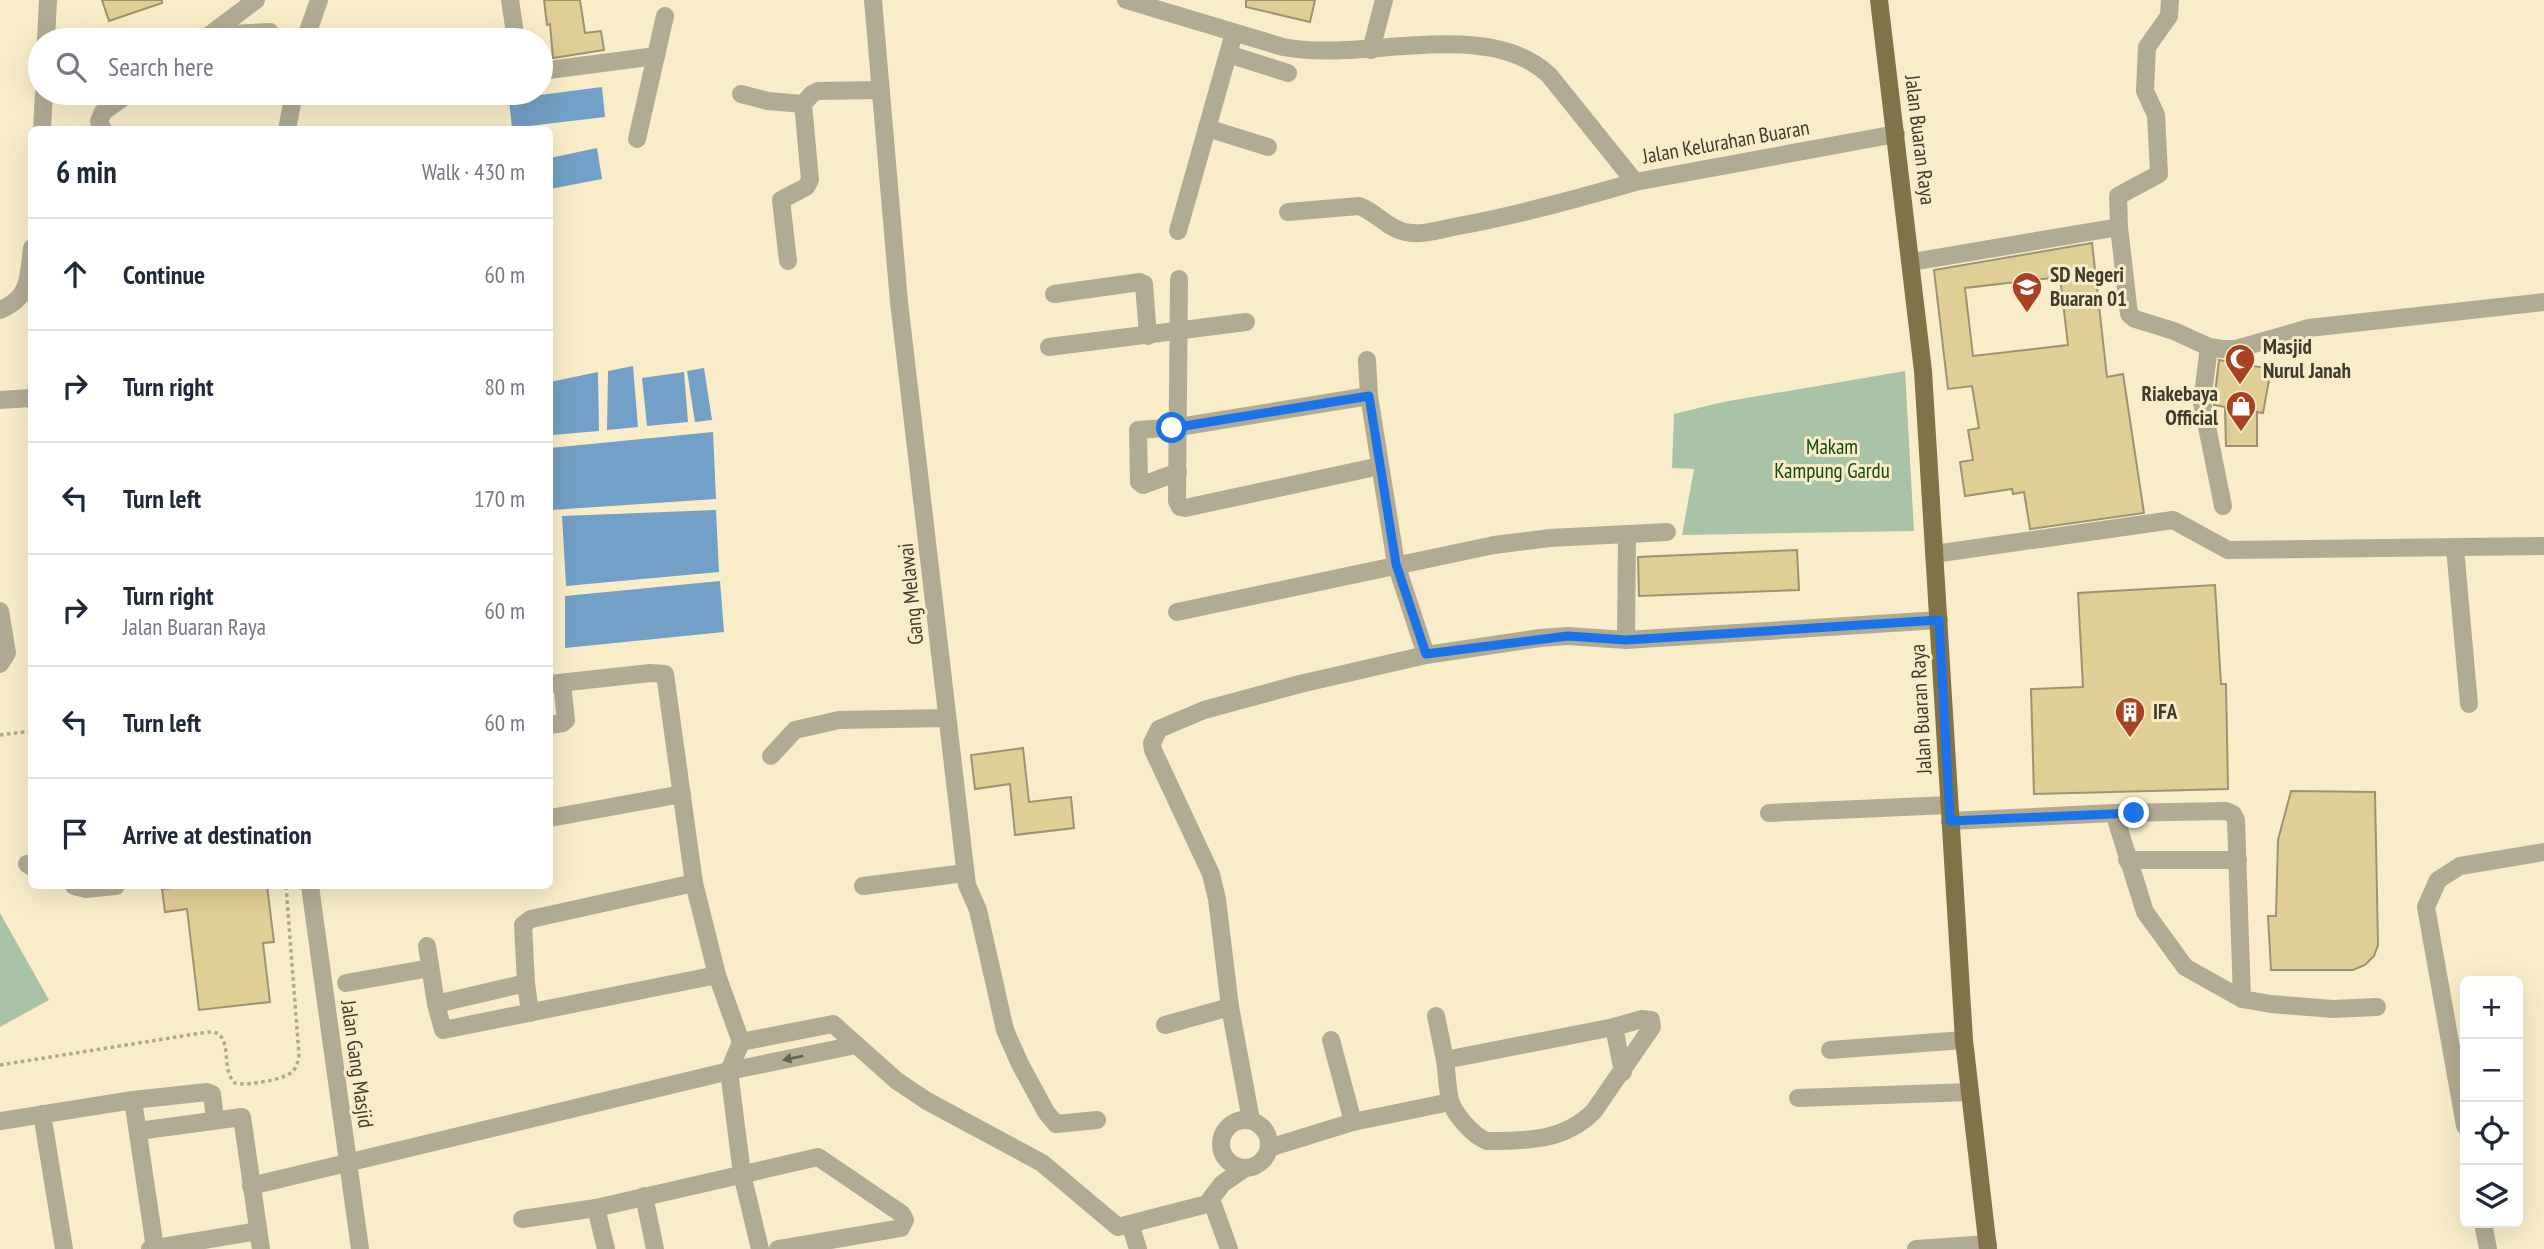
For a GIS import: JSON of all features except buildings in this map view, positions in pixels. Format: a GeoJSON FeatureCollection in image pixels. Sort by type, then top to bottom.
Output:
{"type":"FeatureCollection","features":[{"type":"Feature","properties":{"kind":"main road","name":"Jalan Buaran Raya"},"geometry":{"type":"LineString","coordinates":[[1879,0],[1923,371],[1964,1040],[1988,1246]]}},
{"type":"Feature","properties":{"kind":"street"},"geometry":{"type":"LineString","coordinates":[[47,28],[48,0]]}},
{"type":"Feature","properties":{"kind":"street"},"geometry":{"type":"LineString","coordinates":[[220,28],[256,0]]}},
{"type":"Feature","properties":{"kind":"street"},"geometry":{"type":"LineString","coordinates":[[309,28],[319,0]]}},
{"type":"Feature","properties":{"kind":"street"},"geometry":{"type":"LineString","coordinates":[[510,0],[514,28]]}},
{"type":"Feature","properties":{"kind":"street","name":"Gang Melawai"},"geometry":{"type":"LineString","coordinates":[[873,0],[899,302],[965,873],[987,946],[1005,1030],[1020,1064],[1046,1112],[1056,1124],[1097,1120]]}},
{"type":"Feature","properties":{"kind":"street","name":"Jalan Kelurahan Buaran"},"geometry":{"type":"LineString","coordinates":[[1126,0],[1234,33],[1305,51],[1371,50],[1447,43],[1483,47],[1517,55],[1538,64],[1635,182],[1896,134]]}},
{"type":"Feature","properties":{"kind":"street"},"geometry":{"type":"LineString","coordinates":[[1371,50],[1384,0]]}},
{"type":"Feature","properties":{"kind":"street"},"geometry":{"type":"LineString","coordinates":[[2171,0],[2169,16],[2147,47],[2145,91],[2156,115],[2159,174],[2118,196],[2129,314],[2135,319],[2174,331],[2209,347],[2236,349],[2309,328],[2544,302]]}},
{"type":"Feature","properties":{"kind":"street"},"geometry":{"type":"LineString","coordinates":[[637,139],[665,16]]}},
{"type":"Feature","properties":{"kind":"street"},"geometry":{"type":"LineString","coordinates":[[1178,231],[1234,33]]}},
{"type":"Feature","properties":{"kind":"street"},"geometry":{"type":"LineString","coordinates":[[1228,54],[1288,73]]}},
{"type":"Feature","properties":{"kind":"street"},"geometry":{"type":"LineString","coordinates":[[553,69],[656,56]]}},
{"type":"Feature","properties":{"kind":"street"},"geometry":{"type":"LineString","coordinates":[[788,261],[780,201],[806,187],[810,180],[803,104],[811,94],[818,91],[879,90]]}},
{"type":"Feature","properties":{"kind":"street"},"geometry":{"type":"LineString","coordinates":[[741,94],[768,101],[803,104]]}},
{"type":"Feature","properties":{"kind":"street"},"geometry":{"type":"LineString","coordinates":[[42,126],[43,105]]}},
{"type":"Feature","properties":{"kind":"street"},"geometry":{"type":"LineString","coordinates":[[102,126],[100,121],[103,112],[113,105]]}},
{"type":"Feature","properties":{"kind":"street"},"geometry":{"type":"LineString","coordinates":[[287,126],[291,105]]}},
{"type":"Feature","properties":{"kind":"street"},"geometry":{"type":"LineString","coordinates":[[1207,128],[1268,147]]}},
{"type":"Feature","properties":{"kind":"street"},"geometry":{"type":"LineString","coordinates":[[1287,212],[1359,206],[1368,209],[1393,228],[1408,233],[1428,232],[1486,221],[1635,182]]}},
{"type":"Feature","properties":{"kind":"street"},"geometry":{"type":"LineString","coordinates":[[1912,262],[2119,227]]}},
{"type":"Feature","properties":{"kind":"street"},"geometry":{"type":"LineString","coordinates":[[0,310],[15,303],[25,289],[28,271]]}},
{"type":"Feature","properties":{"kind":"street"},"geometry":{"type":"LineString","coordinates":[[1179,279],[1177,501],[1180,507],[1380,466]]}},
{"type":"Feature","properties":{"kind":"street"},"geometry":{"type":"LineString","coordinates":[[1054,294],[1140,282],[1144,284],[1148,336]]}},
{"type":"Feature","properties":{"kind":"street"},"geometry":{"type":"LineString","coordinates":[[1049,347],[1246,323]]}},
{"type":"Feature","properties":{"kind":"street"},"geometry":{"type":"LineString","coordinates":[[2209,347],[2202,402],[2223,506]]}},
{"type":"Feature","properties":{"kind":"street"},"geometry":{"type":"LineString","coordinates":[[1367,360],[1369,396],[1396,564],[1426,654]]}},
{"type":"Feature","properties":{"kind":"street"},"geometry":{"type":"LineString","coordinates":[[1178,472],[1143,485],[1139,482],[1137,431],[1179,427],[1369,396]]}},
{"type":"Feature","properties":{"kind":"street"},"geometry":{"type":"LineString","coordinates":[[0,400],[28,398]]}},
{"type":"Feature","properties":{"kind":"street"},"geometry":{"type":"LineString","coordinates":[[1934,554],[2173,520],[2228,550],[2544,546]]}},
{"type":"Feature","properties":{"kind":"street"},"geometry":{"type":"LineString","coordinates":[[1177,612],[1494,545],[1550,538],[1667,533]]}},
{"type":"Feature","properties":{"kind":"street"},"geometry":{"type":"LineString","coordinates":[[1626,640],[1627,535]]}},
{"type":"Feature","properties":{"kind":"street"},"geometry":{"type":"LineString","coordinates":[[2455,548],[2469,704]]}},
{"type":"Feature","properties":{"kind":"street"},"geometry":{"type":"LineString","coordinates":[[0,611],[7,653],[0,664]]}},
{"type":"Feature","properties":{"kind":"street"},"geometry":{"type":"LineString","coordinates":[[1251,1121],[1230,1007],[1217,899],[1211,874],[1153,750],[1154,737],[1159,729],[1204,710],[1426,654],[1568,636],[1626,640],[1939,620]]}},
{"type":"Feature","properties":{"kind":"street"},"geometry":{"type":"LineString","coordinates":[[553,725],[566,720],[556,684],[650,673],[665,674],[694,883],[717,975],[741,1042],[729,1071],[742,1174],[760,1249]]}},
{"type":"Feature","properties":{"kind":"street"},"geometry":{"type":"LineString","coordinates":[[771,756],[795,730],[839,720],[947,718]]}},
{"type":"Feature","properties":{"kind":"street"},"geometry":{"type":"LineString","coordinates":[[553,817],[682,794]]}},
{"type":"Feature","properties":{"kind":"street"},"geometry":{"type":"LineString","coordinates":[[1769,813],[2226,811],[2233,814],[2236,820],[2242,999]]}},
{"type":"Feature","properties":{"kind":"street"},"geometry":{"type":"LineString","coordinates":[[2115,813],[2144,912],[2185,967],[2242,999],[2333,1009],[2377,1007]]}},
{"type":"Feature","properties":{"kind":"street"},"geometry":{"type":"LineString","coordinates":[[2461,1102],[2426,907],[2438,880],[2460,866],[2544,852]]}},
{"type":"Feature","properties":{"kind":"street"},"geometry":{"type":"LineString","coordinates":[[2127,860],[2238,859]]}},
{"type":"Feature","properties":{"kind":"street"},"geometry":{"type":"LineString","coordinates":[[863,886],[965,873]]}},
{"type":"Feature","properties":{"kind":"street"},"geometry":{"type":"LineString","coordinates":[[530,1013],[523,925],[531,919],[694,883]]}},
{"type":"Feature","properties":{"kind":"street","name":"Jalan Gang Masjid"},"geometry":{"type":"LineString","coordinates":[[310,889],[360,1249]]}},
{"type":"Feature","properties":{"kind":"street"},"geometry":{"type":"LineString","coordinates":[[427,946],[443,1030],[717,975]]}},
{"type":"Feature","properties":{"kind":"street"},"geometry":{"type":"LineString","coordinates":[[346,983],[430,968]]}},
{"type":"Feature","properties":{"kind":"street"},"geometry":{"type":"LineString","coordinates":[[436,1004],[526,984]]}},
{"type":"Feature","properties":{"kind":"street"},"geometry":{"type":"LineString","coordinates":[[1165,1025],[1230,1007]]}},
{"type":"Feature","properties":{"kind":"street"},"geometry":{"type":"LineString","coordinates":[[1436,1016],[1450,1102],[1462,1121],[1480,1139],[1494,1141],[1555,1136],[1583,1123],[1623,1072],[1653,1023],[1642,1018],[1614,1027],[1445,1060]]}},
{"type":"Feature","properties":{"kind":"street"},"geometry":{"type":"LineString","coordinates":[[741,1042],[828,1023],[837,1026],[910,1090],[1042,1163],[1118,1227],[1207,1204],[1222,1184],[1245,1168],[1261,1163],[1269,1148],[1266,1132],[1261,1125],[1251,1121],[1237,1121],[1229,1125],[1221,1140],[1224,1156],[1237,1167],[1245,1168]]}},
{"type":"Feature","properties":{"kind":"street"},"geometry":{"type":"LineString","coordinates":[[1614,1027],[1623,1072]]}},
{"type":"Feature","properties":{"kind":"street"},"geometry":{"type":"LineString","coordinates":[[1331,1040],[1353,1122]]}},
{"type":"Feature","properties":{"kind":"street"},"geometry":{"type":"LineString","coordinates":[[1830,1050],[1964,1040]]}},
{"type":"Feature","properties":{"kind":"street"},"geometry":{"type":"LineString","coordinates":[[251,1186],[729,1071],[856,1045]]}},
{"type":"Feature","properties":{"kind":"street"},"geometry":{"type":"LineString","coordinates":[[1798,1098],[1970,1091]]}},
{"type":"Feature","properties":{"kind":"street"},"geometry":{"type":"LineString","coordinates":[[0,1121],[133,1100],[209,1092],[212,1094],[215,1119]]}},
{"type":"Feature","properties":{"kind":"street"},"geometry":{"type":"LineString","coordinates":[[133,1100],[152,1249],[259,1240],[242,1117],[138,1130]]}},
{"type":"Feature","properties":{"kind":"street"},"geometry":{"type":"LineString","coordinates":[[1269,1148],[1353,1122],[1450,1102]]}},
{"type":"Feature","properties":{"kind":"street"},"geometry":{"type":"LineString","coordinates":[[41,1114],[64,1249]]}},
{"type":"Feature","properties":{"kind":"street"},"geometry":{"type":"LineString","coordinates":[[522,1219],[596,1208],[818,1157],[824,1158],[904,1217],[905,1224],[901,1228],[778,1249]]}},
{"type":"Feature","properties":{"kind":"street"},"geometry":{"type":"LineString","coordinates":[[644,1196],[655,1249]]}},
{"type":"Feature","properties":{"kind":"street"},"geometry":{"type":"LineString","coordinates":[[1211,1199],[1229,1249]]}},
{"type":"Feature","properties":{"kind":"street"},"geometry":{"type":"LineString","coordinates":[[596,1208],[606,1249]]}},
{"type":"Feature","properties":{"kind":"street"},"geometry":{"type":"LineString","coordinates":[[1130,1224],[1138,1249]]}},
{"type":"Feature","properties":{"kind":"street"},"geometry":{"type":"LineString","coordinates":[[2484,1228],[2487,1249]]}},
{"type":"Feature","properties":{"kind":"street"},"geometry":{"type":"LineString","coordinates":[[1916,1249],[1988,1246]]}},
{"type":"Feature","properties":{"kind":"path"},"geometry":{"type":"LineString","coordinates":[[0,736],[28,732]]}},
{"type":"Feature","properties":{"kind":"path"},"geometry":{"type":"LineString","coordinates":[[0,1065],[208,1032],[218,1033],[224,1041],[228,1075],[235,1083],[250,1084],[284,1077],[296,1068],[299,1055],[286,889]]}},
{"type":"Feature","properties":{"kind":"green space","name":"Makam Kampung Gardu"},"geometry":{"type":"Polygon","coordinates":[[[1905,371],[1914,531],[1682,535],[1694,469],[1672,468],[1674,414],[1723,402],[1905,371]]]}},
{"type":"Feature","properties":{"kind":"green space"},"geometry":{"type":"Polygon","coordinates":[[[0,913],[49,1000],[0,1027],[0,913]]]}},
{"type":"Feature","properties":{"kind":"water"},"geometry":{"type":"Polygon","coordinates":[[[602,87],[605,117],[512,126],[510,105],[553,105],[553,93],[602,87]]]}},
{"type":"Feature","properties":{"kind":"water"},"geometry":{"type":"Polygon","coordinates":[[[597,148],[602,179],[553,188],[553,157],[597,148]]]}},
{"type":"Feature","properties":{"kind":"water"},"geometry":{"type":"Polygon","coordinates":[[[633,366],[638,427],[607,430],[608,371],[633,366]]]}},
{"type":"Feature","properties":{"kind":"water"},"geometry":{"type":"Polygon","coordinates":[[[704,368],[712,420],[695,422],[687,371],[704,368]]]}},
{"type":"Feature","properties":{"kind":"water"},"geometry":{"type":"Polygon","coordinates":[[[598,372],[599,431],[553,435],[553,381],[598,372]]]}},
{"type":"Feature","properties":{"kind":"water"},"geometry":{"type":"Polygon","coordinates":[[[684,372],[688,422],[647,426],[642,378],[684,372]]]}},
{"type":"Feature","properties":{"kind":"water"},"geometry":{"type":"Polygon","coordinates":[[[713,432],[716,499],[553,510],[553,448],[713,432]]]}},
{"type":"Feature","properties":{"kind":"water"},"geometry":{"type":"Polygon","coordinates":[[[716,510],[719,572],[566,586],[562,516],[716,510]]]}},
{"type":"Feature","properties":{"kind":"water"},"geometry":{"type":"Polygon","coordinates":[[[720,581],[724,632],[565,648],[565,596],[720,581]]]}},
{"type":"Feature","properties":{"kind":"place","name":"SD Negeri Buaran 01"},"geometry":{"type":"Point","coordinates":[2027,314]}},
{"type":"Feature","properties":{"kind":"place","name":"Masjid Nurul Janah"},"geometry":{"type":"Point","coordinates":[2240,386]}},
{"type":"Feature","properties":{"kind":"place","name":"Riakebaya Official"},"geometry":{"type":"Point","coordinates":[2241,433]}},
{"type":"Feature","properties":{"kind":"place","name":"IFA"},"geometry":{"type":"Point","coordinates":[2130,739]}},
{"type":"Feature","properties":{"kind":"route"},"geometry":{"type":"LineString","coordinates":[[1172,428],[1369,396],[1396,564],[1426,654],[1568,636],[1626,640],[1939,620],[1950,821],[2134,813]]}}]}
